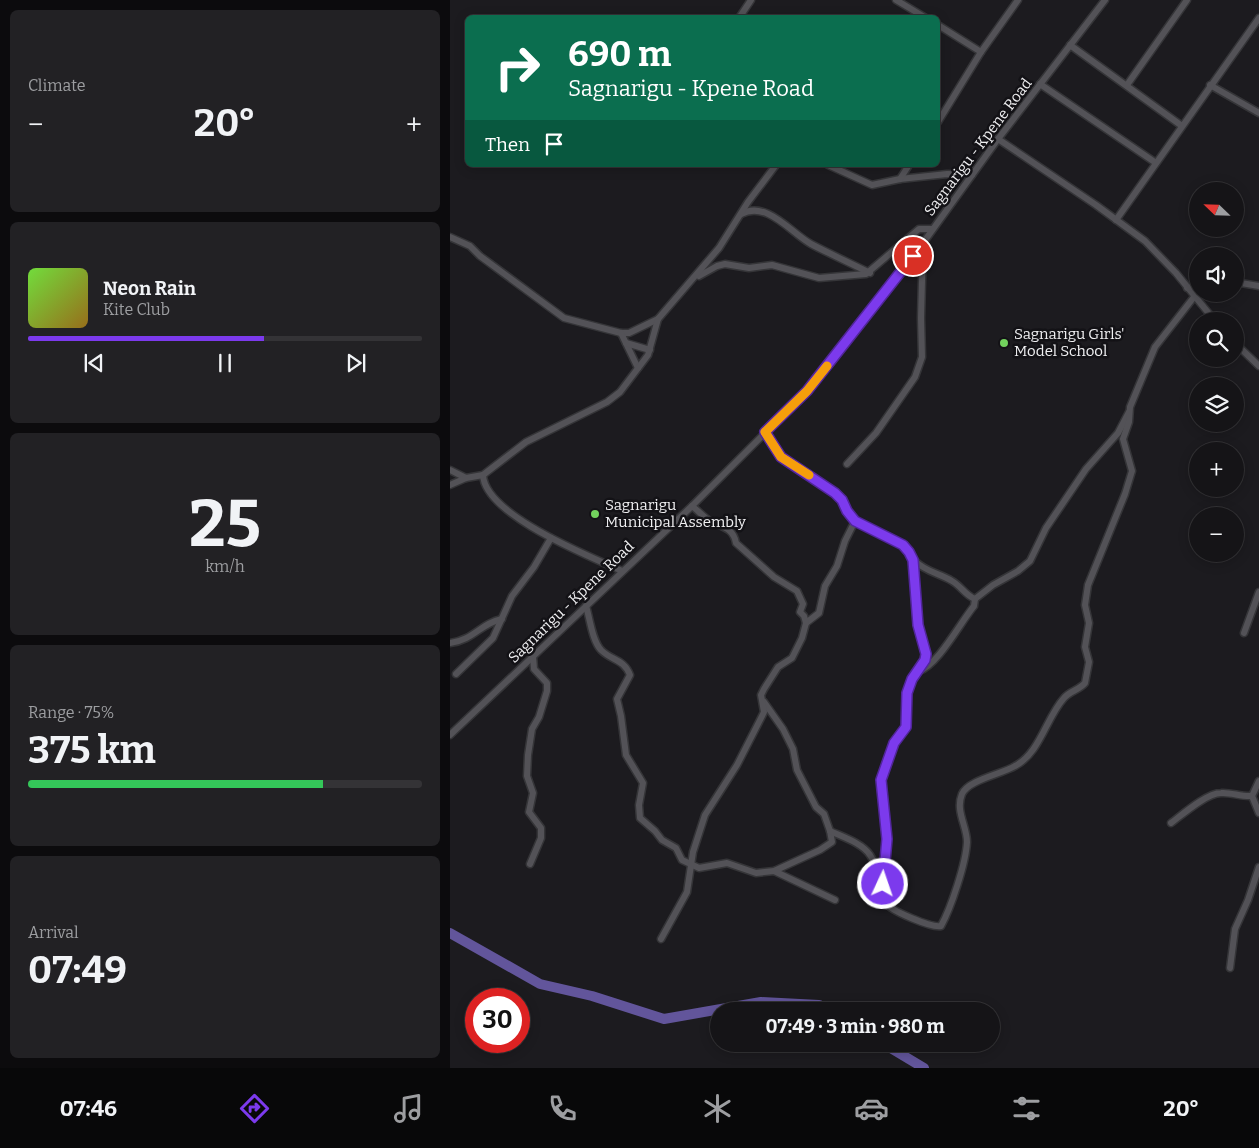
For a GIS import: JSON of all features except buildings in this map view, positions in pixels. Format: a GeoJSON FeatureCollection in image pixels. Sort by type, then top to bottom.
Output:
{"type":"FeatureCollection","features":[{"type":"Feature","properties":{"kind":"street"},"geometry":{"type":"LineString","coordinates":[[741,15],[751,0]]}},
{"type":"Feature","properties":{"kind":"street"},"geometry":{"type":"LineString","coordinates":[[896,0],[921,15]]}},
{"type":"Feature","properties":{"kind":"street"},"geometry":{"type":"LineString","coordinates":[[940,119],[981,52],[1018,0]]}},
{"type":"Feature","properties":{"kind":"street","name":"Sagnarigu - Kpene Road"},"geometry":{"type":"LineString","coordinates":[[450,735],[692,506],[807,391],[923,243],[998,139],[1105,0]]}},
{"type":"Feature","properties":{"kind":"street"},"geometry":{"type":"LineString","coordinates":[[1127,85],[1186,0]]}},
{"type":"Feature","properties":{"kind":"street"},"geometry":{"type":"LineString","coordinates":[[1116,220],[1259,18]]}},
{"type":"Feature","properties":{"kind":"street"},"geometry":{"type":"LineString","coordinates":[[940,26],[981,52]]}},
{"type":"Feature","properties":{"kind":"street"},"geometry":{"type":"LineString","coordinates":[[1070,46],[1182,126]]}},
{"type":"Feature","properties":{"kind":"street"},"geometry":{"type":"LineString","coordinates":[[1040,84],[1156,163]]}},
{"type":"Feature","properties":{"kind":"street"},"geometry":{"type":"LineString","coordinates":[[1210,86],[1259,113]]}},
{"type":"Feature","properties":{"kind":"street"},"geometry":{"type":"LineString","coordinates":[[998,139],[1116,220],[1156,251],[1189,291]]}},
{"type":"Feature","properties":{"kind":"street"},"geometry":{"type":"LineString","coordinates":[[450,237],[470,246],[480,256],[564,318],[621,333],[628,332],[658,319],[696,278],[775,167]]}},
{"type":"Feature","properties":{"kind":"street"},"geometry":{"type":"LineString","coordinates":[[832,167],[865,183],[876,184],[900,178],[947,174],[972,176]]}},
{"type":"Feature","properties":{"kind":"street"},"geometry":{"type":"LineString","coordinates":[[900,178],[908,167]]}},
{"type":"Feature","properties":{"kind":"street"},"geometry":{"type":"LineString","coordinates":[[741,214],[751,210],[775,218],[806,241],[870,273]]}},
{"type":"Feature","properties":{"kind":"street"},"geometry":{"type":"LineString","coordinates":[[696,278],[717,266],[725,264],[749,268],[772,265],[820,278],[870,273],[919,229],[932,229]]}},
{"type":"Feature","properties":{"kind":"street"},"geometry":{"type":"LineString","coordinates":[[847,464],[876,433],[915,376],[922,357],[920,318],[923,243]]}},
{"type":"Feature","properties":{"kind":"street"},"geometry":{"type":"LineString","coordinates":[[1244,284],[1259,286]]}},
{"type":"Feature","properties":{"kind":"street"},"geometry":{"type":"LineString","coordinates":[[919,671],[927,669],[948,643],[974,606],[975,599],[1030,561],[1046,528],[1086,469],[1118,433],[1130,411],[1155,347],[1191,302]]}},
{"type":"Feature","properties":{"kind":"street"},"geometry":{"type":"LineString","coordinates":[[1198,302],[1207,312]]}},
{"type":"Feature","properties":{"kind":"street"},"geometry":{"type":"LineString","coordinates":[[450,486],[466,478],[483,475],[490,467],[526,442],[607,402],[620,392],[650,350],[658,319]]}},
{"type":"Feature","properties":{"kind":"street"},"geometry":{"type":"LineString","coordinates":[[621,333],[638,368]]}},
{"type":"Feature","properties":{"kind":"street"},"geometry":{"type":"LineString","coordinates":[[626,343],[650,350]]}},
{"type":"Feature","properties":{"kind":"street"},"geometry":{"type":"LineString","coordinates":[[1244,352],[1259,366]]}},
{"type":"Feature","properties":{"kind":"street"},"geometry":{"type":"LineString","coordinates":[[913,560],[918,625],[926,654],[919,671],[912,679],[907,693],[906,727],[894,743],[881,780],[887,839],[883,900],[887,905],[922,922],[941,926],[948,913],[966,853],[967,840],[959,808],[962,794],[967,786],[1016,766],[1034,748],[1063,699],[1085,683],[1089,662],[1085,647],[1090,622],[1085,605],[1086,596],[1088,585],[1125,494],[1132,471],[1123,439],[1130,411]]}},
{"type":"Feature","properties":{"kind":"street"},"geometry":{"type":"LineString","coordinates":[[765,432],[781,457],[835,493],[842,500],[847,511],[855,521],[903,545],[913,560],[928,572],[950,580],[961,587],[967,596],[975,599]]}},
{"type":"Feature","properties":{"kind":"street"},"geometry":{"type":"LineString","coordinates":[[450,470],[466,478]]}},
{"type":"Feature","properties":{"kind":"street"},"geometry":{"type":"LineString","coordinates":[[483,475],[483,482],[503,506],[551,538],[622,571]]}},
{"type":"Feature","properties":{"kind":"street"},"geometry":{"type":"LineString","coordinates":[[586,606],[600,649],[606,655],[623,663],[630,675],[617,699],[626,755],[643,783],[638,805],[640,818],[662,840],[676,848],[682,860],[699,868],[727,863],[756,873],[774,871],[828,846],[832,842],[824,814],[816,807],[797,770],[793,749],[783,729],[761,695],[778,667],[792,658],[802,638],[806,623],[804,616],[800,612],[803,604],[801,597],[793,587],[774,577],[736,543],[735,535],[725,526],[709,520],[692,506]]}},
{"type":"Feature","properties":{"kind":"street"},"geometry":{"type":"LineString","coordinates":[[806,623],[819,613],[825,586],[837,566],[844,541],[855,521]]}},
{"type":"Feature","properties":{"kind":"street"},"geometry":{"type":"LineString","coordinates":[[456,674],[493,638],[512,596],[534,567],[551,538]]}},
{"type":"Feature","properties":{"kind":"street"},"geometry":{"type":"LineString","coordinates":[[1244,633],[1259,592]]}},
{"type":"Feature","properties":{"kind":"street"},"geometry":{"type":"LineString","coordinates":[[450,642],[470,638],[493,620],[502,619]]}},
{"type":"Feature","properties":{"kind":"street"},"geometry":{"type":"LineString","coordinates":[[530,864],[538,848],[541,828],[529,812],[533,793],[527,776],[526,766],[532,729],[539,717],[547,691],[546,683],[534,669],[533,656]]}},
{"type":"Feature","properties":{"kind":"street"},"geometry":{"type":"LineString","coordinates":[[662,939],[687,892],[691,865],[700,827],[705,815],[737,765],[764,712],[764,702]]}},
{"type":"Feature","properties":{"kind":"street"},"geometry":{"type":"LineString","coordinates":[[1259,781],[1252,796],[1259,813]]}},
{"type":"Feature","properties":{"kind":"street"},"geometry":{"type":"LineString","coordinates":[[1171,823],[1211,794],[1225,793],[1241,797],[1252,796]]}},
{"type":"Feature","properties":{"kind":"street"},"geometry":{"type":"LineString","coordinates":[[830,831],[856,844],[870,854],[883,884]]}},
{"type":"Feature","properties":{"kind":"street"},"geometry":{"type":"LineString","coordinates":[[1230,968],[1235,929],[1248,900],[1259,866]]}},
{"type":"Feature","properties":{"kind":"street"},"geometry":{"type":"LineString","coordinates":[[774,871],[835,900]]}},
{"type":"Feature","properties":{"kind":"waterway"},"geometry":{"type":"LineString","coordinates":[[450,933],[540,984],[592,996],[664,1019],[710,1011]]}},
{"type":"Feature","properties":{"kind":"waterway"},"geometry":{"type":"LineString","coordinates":[[897,1052],[924,1068]]}},
{"type":"Feature","properties":{"kind":"slow traffic"},"geometry":{"type":"LineString","coordinates":[[809,475],[777,454],[765,432],[807,391],[827,366]]}},
{"type":"Feature","properties":{"kind":"place","name":"Sagnarigu Girls' Model School"},"geometry":{"type":"Point","coordinates":[1004,343]}},
{"type":"Feature","properties":{"kind":"place","name":"Sagnarigu Municipal Assembly"},"geometry":{"type":"Point","coordinates":[595,514]}},
{"type":"Feature","properties":{"kind":"route"},"geometry":{"type":"LineString","coordinates":[[883,884],[887,839],[880,788],[881,780],[885,764],[894,743],[906,727],[907,693],[912,679],[925,660],[926,654],[918,625],[913,560],[903,545],[855,521],[847,511],[842,500],[835,493],[777,454],[765,432],[807,391],[913,256]]}}]}
